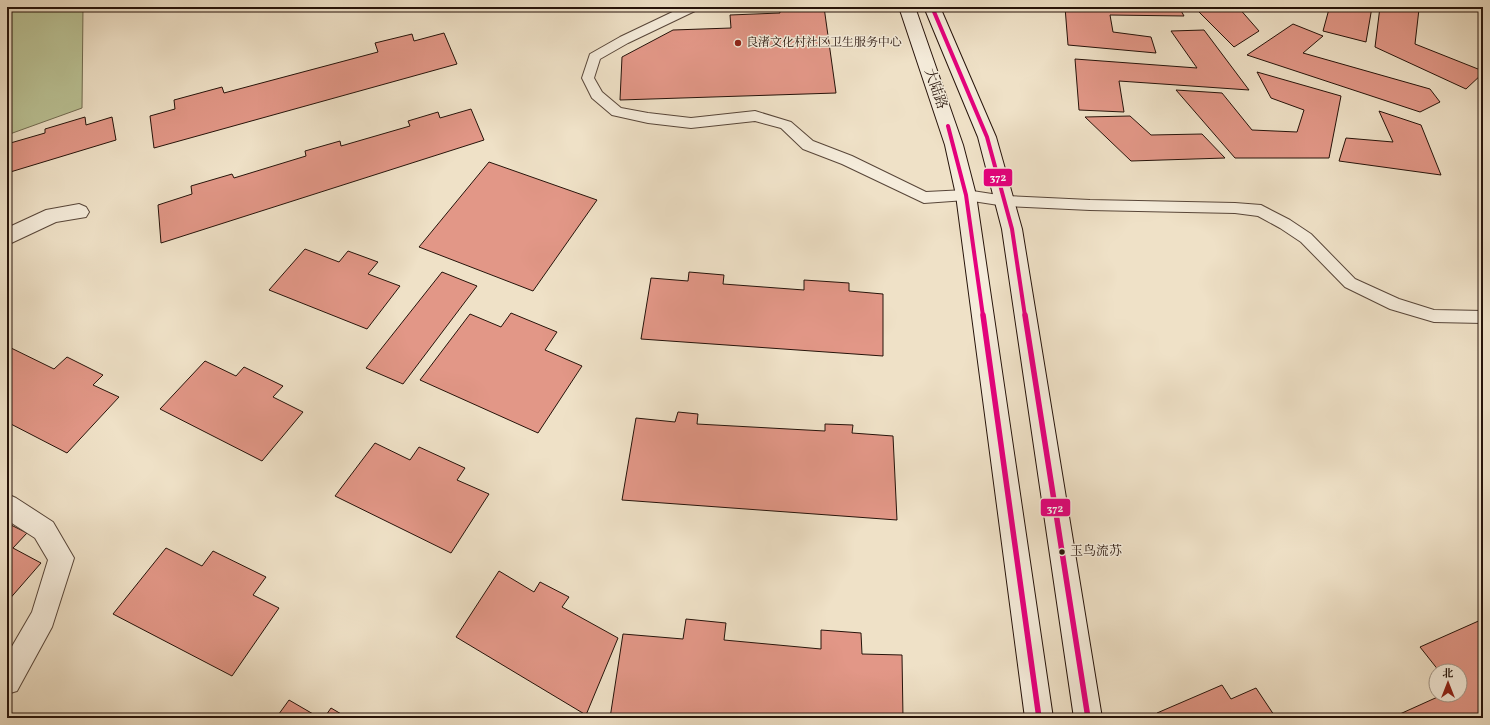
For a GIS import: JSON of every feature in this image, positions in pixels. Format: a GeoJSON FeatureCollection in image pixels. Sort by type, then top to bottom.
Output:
{"type":"FeatureCollection","features":[{"type":"Feature","properties":{"kind":"main road","name":"大陆路"},"geometry":{"type":"LineString","coordinates":[[906,7],[954,145],[966,195],[1039,718]]}},
{"type":"Feature","properties":{"kind":"main road","name":"大陆路"},"geometry":{"type":"LineString","coordinates":[[932,7],[987,137],[1012,229],[1088,718]]}},
{"type":"Feature","properties":{"kind":"main road"},"geometry":{"type":"LineString","coordinates":[[7,237],[52,215],[79,212]]}},
{"type":"Feature","properties":{"kind":"main road"},"geometry":{"type":"LineString","coordinates":[[7,506],[44,530],[61,558],[43,618],[7,681]]}},
{"type":"Feature","properties":{"kind":"lane"},"geometry":{"type":"LineString","coordinates":[[693,7],[624,40],[594,57],[588,78],[597,95],[617,112],[648,118],[691,123],[755,116],[786,125],[808,145],[847,160],[924,198],[966,195],[1004,201],[1090,206],[1235,208],[1261,211],[1285,224],[1306,238],[1350,283],[1395,304],[1434,316],[1483,317]]}},
{"type":"Feature","properties":{"kind":"green space"},"geometry":{"type":"Polygon","coordinates":[[[7,7],[83,7],[82,108],[7,135],[7,7]]]}},
{"type":"Feature","properties":{"kind":"building","name":"良渚文化村社区卫生服务中心"},"geometry":{"type":"Polygon","coordinates":[[[779,7],[824,7],[836,93],[620,100],[622,57],[673,30],[731,28],[730,15],[780,13],[779,7]]]}},
{"type":"Feature","properties":{"kind":"building"},"geometry":{"type":"Polygon","coordinates":[[[1065,7],[1179,7],[1184,16],[1110,15],[1113,32],[1151,37],[1156,53],[1068,45],[1065,7]]]}},
{"type":"Feature","properties":{"kind":"building"},"geometry":{"type":"Polygon","coordinates":[[[1194,7],[1238,7],[1259,31],[1234,47],[1194,7]]]}},
{"type":"Feature","properties":{"kind":"building"},"geometry":{"type":"Polygon","coordinates":[[[1314,7],[1372,7],[1366,42],[1323,31],[1329,9],[1314,7]]]}},
{"type":"Feature","properties":{"kind":"building"},"geometry":{"type":"Polygon","coordinates":[[[1380,7],[1410,7],[1419,9],[1415,44],[1483,71],[1483,73],[1466,89],[1375,47],[1380,7]]]}},
{"type":"Feature","properties":{"kind":"building"},"geometry":{"type":"Polygon","coordinates":[[[1293,24],[1323,36],[1303,53],[1430,89],[1440,102],[1420,112],[1247,55],[1293,24]]]}},
{"type":"Feature","properties":{"kind":"building"},"geometry":{"type":"Polygon","coordinates":[[[1204,30],[1249,90],[1119,81],[1124,112],[1079,110],[1075,59],[1197,68],[1171,31],[1204,30]]]}},
{"type":"Feature","properties":{"kind":"building"},"geometry":{"type":"Polygon","coordinates":[[[444,33],[457,64],[154,148],[150,116],[175,109],[174,100],[222,87],[224,93],[378,52],[375,43],[412,34],[414,41],[444,33]]]}},
{"type":"Feature","properties":{"kind":"building"},"geometry":{"type":"Polygon","coordinates":[[[1257,72],[1341,96],[1329,158],[1235,158],[1176,90],[1222,93],[1252,130],[1297,132],[1304,110],[1271,98],[1257,72]]]}},
{"type":"Feature","properties":{"kind":"building"},"geometry":{"type":"Polygon","coordinates":[[[471,109],[484,140],[161,243],[158,205],[192,194],[191,186],[232,174],[234,178],[306,156],[305,151],[340,141],[341,146],[410,126],[408,121],[438,112],[440,118],[471,109]]]}},
{"type":"Feature","properties":{"kind":"building"},"geometry":{"type":"Polygon","coordinates":[[[1379,111],[1421,125],[1441,175],[1339,161],[1346,138],[1393,142],[1379,111]]]}},
{"type":"Feature","properties":{"kind":"building"},"geometry":{"type":"Polygon","coordinates":[[[1130,116],[1151,135],[1202,134],[1225,158],[1131,161],[1085,117],[1130,116]]]}},
{"type":"Feature","properties":{"kind":"building"},"geometry":{"type":"Polygon","coordinates":[[[85,117],[86,125],[112,117],[116,140],[7,173],[7,144],[45,133],[45,129],[85,117]]]}},
{"type":"Feature","properties":{"kind":"building"},"geometry":{"type":"Polygon","coordinates":[[[489,162],[597,200],[533,291],[419,247],[489,162]]]}},
{"type":"Feature","properties":{"kind":"building"},"geometry":{"type":"Polygon","coordinates":[[[305,249],[339,262],[348,251],[378,262],[368,274],[400,286],[367,329],[269,290],[305,249]]]}},
{"type":"Feature","properties":{"kind":"building"},"geometry":{"type":"Polygon","coordinates":[[[442,272],[477,286],[403,384],[366,368],[442,272]]]}},
{"type":"Feature","properties":{"kind":"building"},"geometry":{"type":"Polygon","coordinates":[[[689,272],[724,275],[723,284],[804,290],[804,280],[849,283],[849,291],[883,294],[883,356],[641,339],[651,278],[688,281],[689,272]]]}},
{"type":"Feature","properties":{"kind":"building"},"geometry":{"type":"Polygon","coordinates":[[[511,313],[557,332],[545,350],[582,366],[538,433],[420,380],[470,314],[501,327],[511,313]]]}},
{"type":"Feature","properties":{"kind":"building"},"geometry":{"type":"Polygon","coordinates":[[[7,346],[54,369],[67,357],[103,375],[93,385],[119,397],[67,453],[7,422],[7,346]]]}},
{"type":"Feature","properties":{"kind":"building"},"geometry":{"type":"Polygon","coordinates":[[[205,361],[236,376],[244,367],[283,386],[273,397],[303,412],[262,461],[160,409],[205,361]]]}},
{"type":"Feature","properties":{"kind":"building"},"geometry":{"type":"Polygon","coordinates":[[[678,412],[698,414],[697,424],[825,431],[825,424],[853,425],[852,433],[893,436],[897,520],[622,500],[636,418],[675,422],[678,412]]]}},
{"type":"Feature","properties":{"kind":"building"},"geometry":{"type":"Polygon","coordinates":[[[375,443],[410,460],[419,447],[465,468],[457,480],[489,494],[451,553],[335,496],[375,443]]]}},
{"type":"Feature","properties":{"kind":"building"},"geometry":{"type":"Polygon","coordinates":[[[7,523],[27,533],[13,548],[41,563],[7,602],[7,523]]]}},
{"type":"Feature","properties":{"kind":"building"},"geometry":{"type":"Polygon","coordinates":[[[166,548],[202,566],[213,551],[266,577],[253,595],[279,608],[232,676],[113,614],[166,548]]]}},
{"type":"Feature","properties":{"kind":"building"},"geometry":{"type":"Polygon","coordinates":[[[499,571],[534,592],[540,582],[569,597],[562,607],[618,638],[586,715],[456,637],[499,571]]]}},
{"type":"Feature","properties":{"kind":"building"},"geometry":{"type":"Polygon","coordinates":[[[686,619],[726,623],[724,640],[821,649],[821,630],[861,633],[862,654],[902,655],[903,718],[610,718],[623,634],[683,639],[686,619]]]}},
{"type":"Feature","properties":{"kind":"building"},"geometry":{"type":"Polygon","coordinates":[[[1483,619],[1483,718],[1391,718],[1428,701],[1428,703],[1468,703],[1468,663],[1433,663],[1420,647],[1483,619]]]}},
{"type":"Feature","properties":{"kind":"building"},"geometry":{"type":"Polygon","coordinates":[[[1222,685],[1231,699],[1256,688],[1276,718],[1160,718],[1157,713],[1222,685]]]}},
{"type":"Feature","properties":{"kind":"building"},"geometry":{"type":"Polygon","coordinates":[[[289,700],[320,718],[276,718],[289,700]]]}},
{"type":"Feature","properties":{"kind":"building"},"geometry":{"type":"Polygon","coordinates":[[[331,708],[348,718],[324,718],[331,708]]]}},
{"type":"Feature","properties":{"kind":"transit line","name":"372"},"geometry":{"type":"LineString","coordinates":[[932,7],[987,137],[1012,229],[1088,718]]}},
{"type":"Feature","properties":{"kind":"transit line","name":"372"},"geometry":{"type":"LineString","coordinates":[[948,126],[966,195],[1039,718]]}},
{"type":"Feature","properties":{"kind":"place","name":"良渚文化村社区卫生服务中心"},"geometry":{"type":"Point","coordinates":[738,43]}},
{"type":"Feature","properties":{"kind":"place","name":"玉鸟流苏"},"geometry":{"type":"Point","coordinates":[1062,552]}}]}
